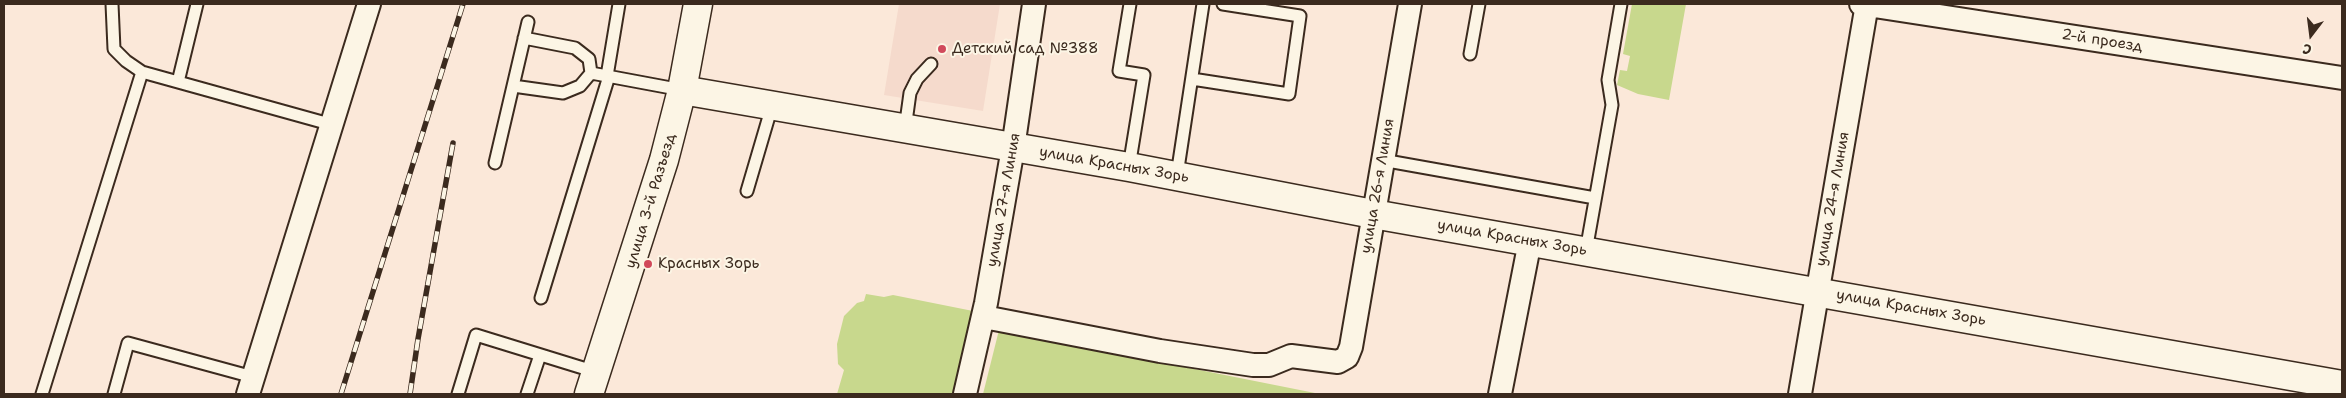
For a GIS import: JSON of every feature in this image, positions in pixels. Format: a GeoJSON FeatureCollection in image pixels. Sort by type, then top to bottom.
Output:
{"type":"FeatureCollection","features":[{"type":"Feature","properties":{"kind":"street"},"geometry":{"type":"LineString","coordinates":[[251,386],[369,4]]}},
{"type":"Feature","properties":{"kind":"street","name":"улица 3-й Разъезд"},"geometry":{"type":"LineString","coordinates":[[593,383],[664,160],[682,90],[698,4]]}},
{"type":"Feature","properties":{"kind":"street","name":"улица 27-я Линия"},"geometry":{"type":"LineString","coordinates":[[965,394],[984,317],[1013,148],[1034,4]]}},
{"type":"Feature","properties":{"kind":"street","name":"улица 26-я Линия"},"geometry":{"type":"LineString","coordinates":[[984,317],[1160,351],[1253,365],[1269,365],[1292,356],[1338,362],[1347,357],[1352,347],[1382,160],[1410,4]]}},
{"type":"Feature","properties":{"kind":"street","name":"2-й проезд"},"geometry":{"type":"LineString","coordinates":[[1865,4],[2342,78]]}},
{"type":"Feature","properties":{"kind":"street","name":"улица 24-я Линия"},"geometry":{"type":"LineString","coordinates":[[1800,394],[1865,4]]}},
{"type":"Feature","properties":{"kind":"street","name":"улица Красных Зорь"},"geometry":{"type":"LineString","coordinates":[[682,90],[1128,167],[1373,214],[1818,292],[2330,387]]}},
{"type":"Feature","properties":{"kind":"street"},"geometry":{"type":"LineString","coordinates":[[1500,394],[1530,241]]}},
{"type":"Feature","properties":{"kind":"lane"},"geometry":{"type":"LineString","coordinates":[[112,4],[114,49],[126,61],[142,72],[333,125]]}},
{"type":"Feature","properties":{"kind":"lane"},"geometry":{"type":"LineString","coordinates":[[178,82],[196,4]]}},
{"type":"Feature","properties":{"kind":"lane"},"geometry":{"type":"LineString","coordinates":[[541,298],[608,76],[619,4]]}},
{"type":"Feature","properties":{"kind":"lane"},"geometry":{"type":"LineString","coordinates":[[1128,167],[1144,74],[1119,71],[1130,4]]}},
{"type":"Feature","properties":{"kind":"lane"},"geometry":{"type":"LineString","coordinates":[[1177,176],[1203,4]]}},
{"type":"Feature","properties":{"kind":"lane"},"geometry":{"type":"LineString","coordinates":[[1192,79],[1288,94],[1300,16],[1223,4]]}},
{"type":"Feature","properties":{"kind":"lane"},"geometry":{"type":"LineString","coordinates":[[1470,54],[1479,4]]}},
{"type":"Feature","properties":{"kind":"lane"},"geometry":{"type":"LineString","coordinates":[[1586,251],[1612,104],[1608,80],[1621,4]]}},
{"type":"Feature","properties":{"kind":"lane"},"geometry":{"type":"LineString","coordinates":[[495,163],[528,22]]}},
{"type":"Feature","properties":{"kind":"lane"},"geometry":{"type":"LineString","coordinates":[[524,38],[575,48],[589,59],[591,74]]}},
{"type":"Feature","properties":{"kind":"lane"},"geometry":{"type":"LineString","coordinates":[[904,128],[910,93],[917,79],[931,64]]}},
{"type":"Feature","properties":{"kind":"lane"},"geometry":{"type":"LineString","coordinates":[[42,394],[142,72]]}},
{"type":"Feature","properties":{"kind":"lane"},"geometry":{"type":"LineString","coordinates":[[591,74],[682,90]]}},
{"type":"Feature","properties":{"kind":"lane"},"geometry":{"type":"LineString","coordinates":[[513,86],[563,93],[580,86],[591,74]]}},
{"type":"Feature","properties":{"kind":"lane"},"geometry":{"type":"LineString","coordinates":[[747,190],[772,106]]}},
{"type":"Feature","properties":{"kind":"lane"},"geometry":{"type":"LineString","coordinates":[[1382,160],[1595,198]]}},
{"type":"Feature","properties":{"kind":"lane"},"geometry":{"type":"LineString","coordinates":[[458,394],[476,335],[540,355],[593,383]]}},
{"type":"Feature","properties":{"kind":"lane"},"geometry":{"type":"LineString","coordinates":[[114,394],[128,343],[251,386]]}},
{"type":"Feature","properties":{"kind":"lane"},"geometry":{"type":"LineString","coordinates":[[527,394],[540,355]]}},
{"type":"Feature","properties":{"kind":"shaded area","name":"Детский сад №388"},"geometry":{"type":"Polygon","coordinates":[[[899,4],[1000,4],[983,111],[884,95],[899,4]]]}},
{"type":"Feature","properties":{"kind":"green space"},"geometry":{"type":"Polygon","coordinates":[[[1632,4],[1686,4],[1669,100],[1638,94],[1617,85],[1620,70],[1627,71],[1630,56],[1623,54],[1632,4]]]}},
{"type":"Feature","properties":{"kind":"green space"},"geometry":{"type":"Polygon","coordinates":[[[866,294],[884,297],[893,295],[978,312],[957,394],[837,394],[844,370],[838,364],[837,344],[844,316],[857,303],[864,301],[866,294]]]}},
{"type":"Feature","properties":{"kind":"green space"},"geometry":{"type":"Polygon","coordinates":[[[999,330],[1320,394],[983,394],[999,330]]]}},
{"type":"Feature","properties":{"kind":"railway"},"geometry":{"type":"LineString","coordinates":[[341,394],[463,4]]}},
{"type":"Feature","properties":{"kind":"railway"},"geometry":{"type":"LineString","coordinates":[[410,394],[453,143]]}},
{"type":"Feature","properties":{"kind":"place","name":"Детский сад №388"},"geometry":{"type":"Point","coordinates":[942,49]}},
{"type":"Feature","properties":{"kind":"place","name":"Красных Зорь"},"geometry":{"type":"Point","coordinates":[648,264]}}]}
